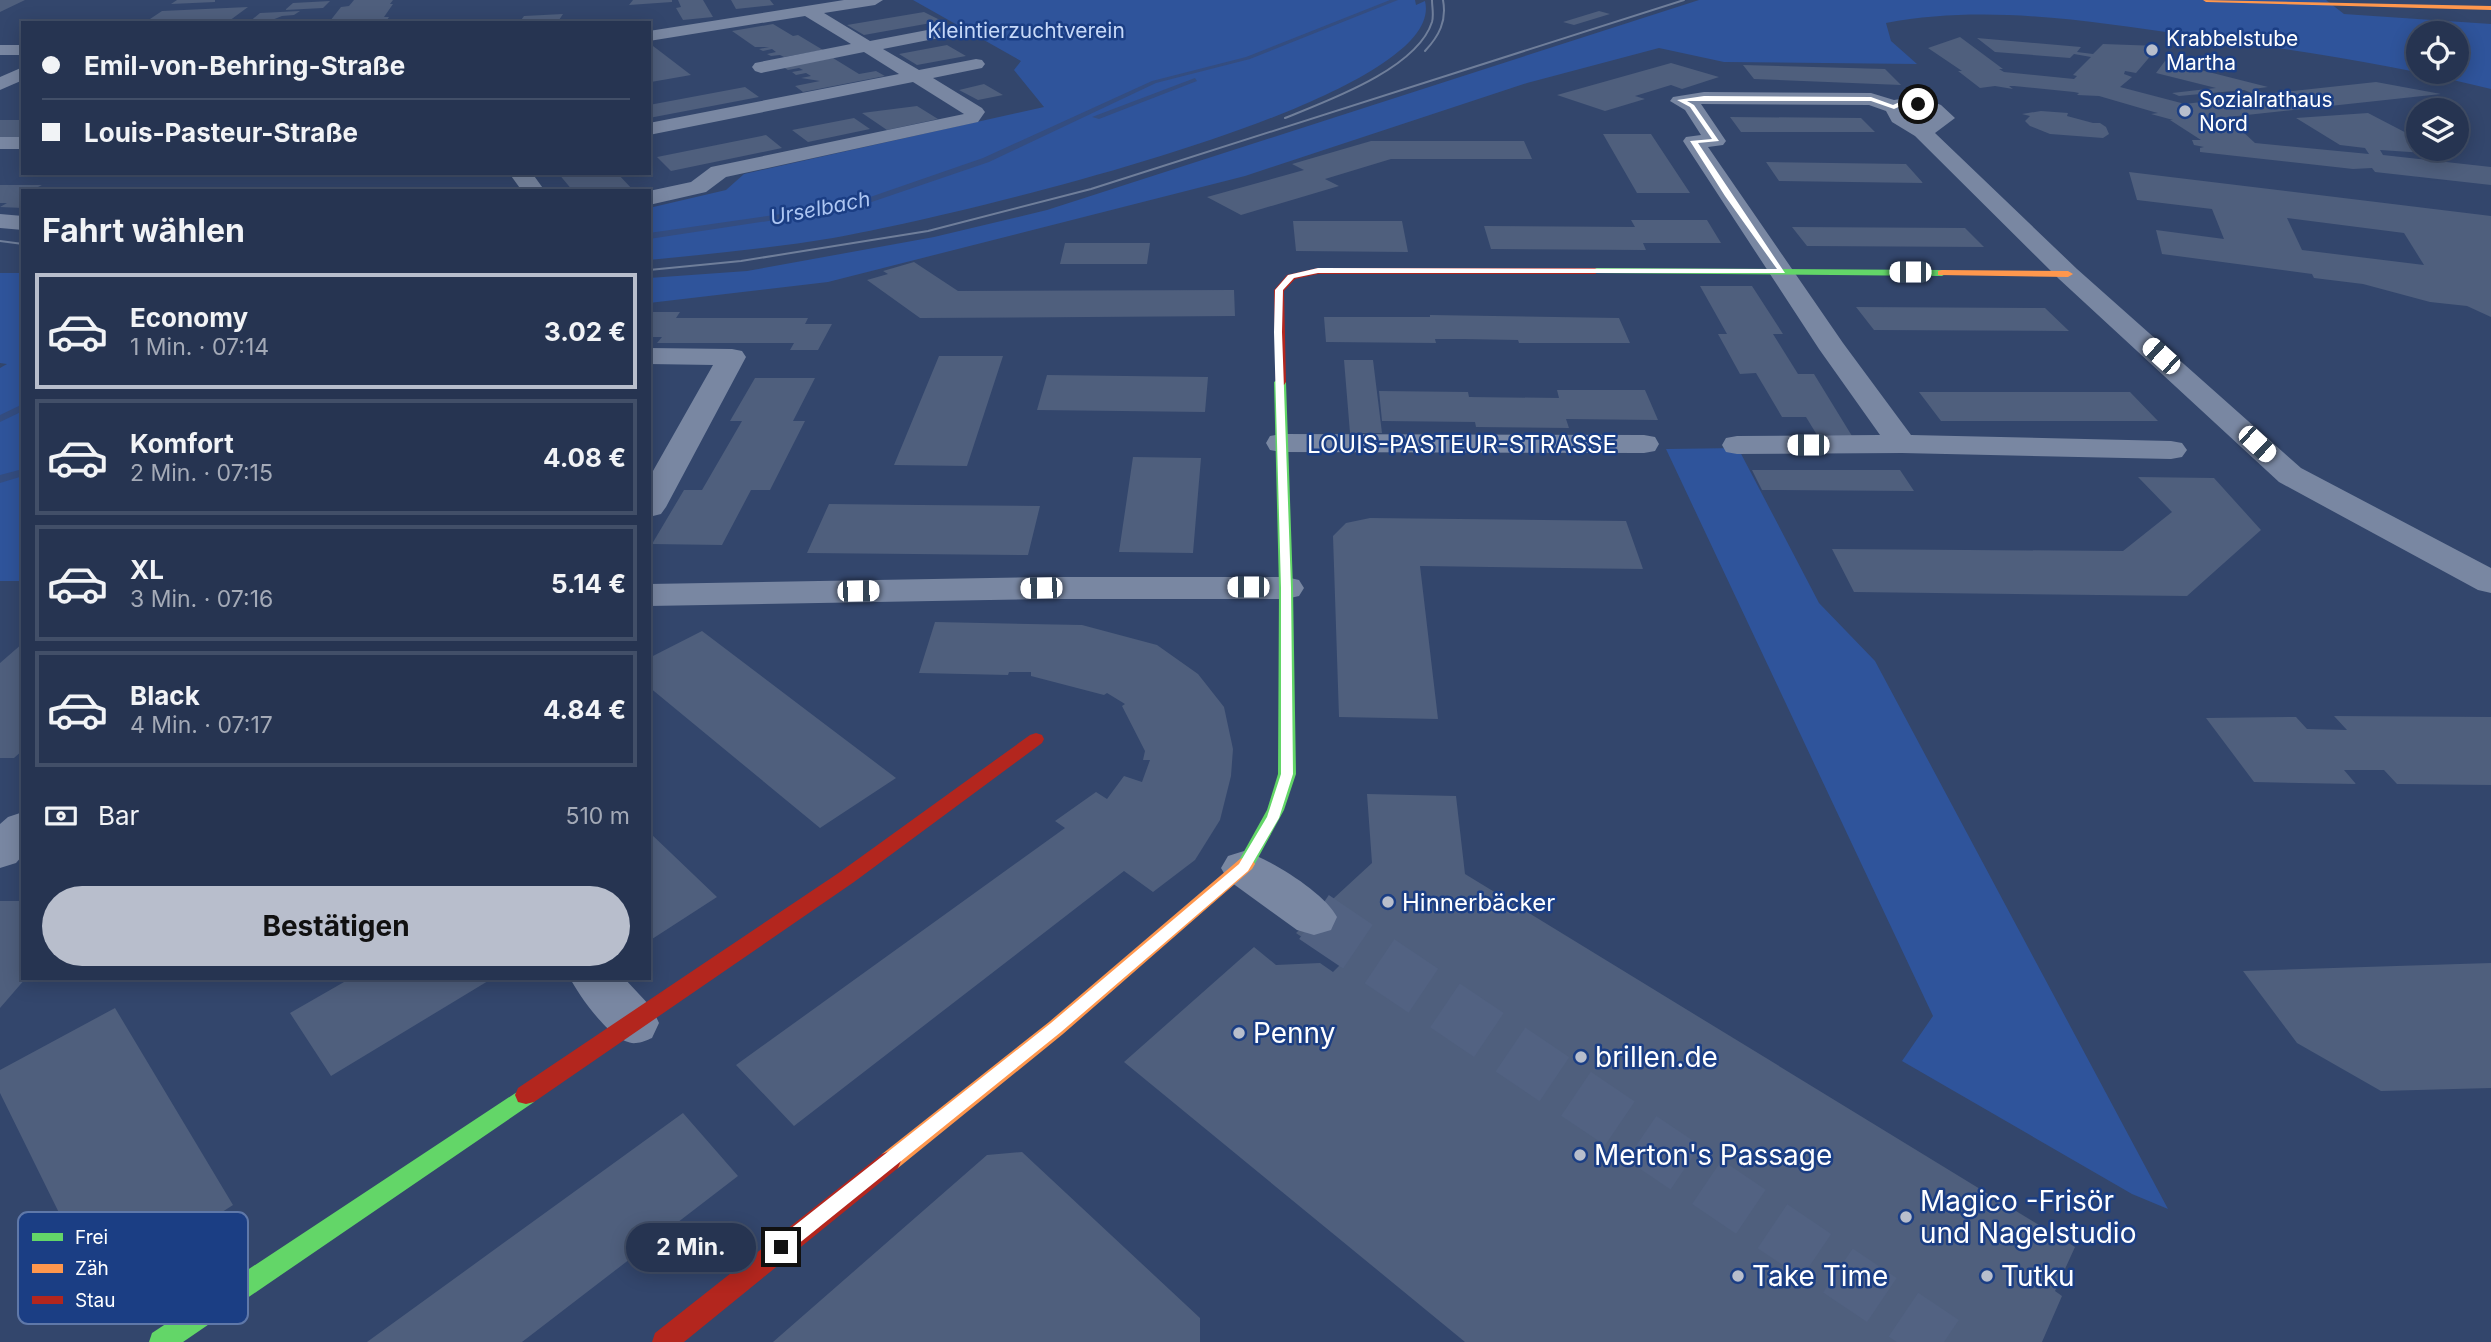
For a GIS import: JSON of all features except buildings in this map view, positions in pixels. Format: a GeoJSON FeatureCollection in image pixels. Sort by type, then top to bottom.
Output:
{"type":"FeatureCollection","features":[{"type":"Feature","properties":{"kind":"main road"},"geometry":{"type":"LineString","coordinates":[[2206,0],[2491,15]]}},
{"type":"Feature","properties":{"kind":"main road"},"geometry":{"type":"LineString","coordinates":[[2409,0],[2491,1]]}},
{"type":"Feature","properties":{"kind":"main road"},"geometry":{"type":"LineString","coordinates":[[2313,5],[2491,8]]}},
{"type":"Feature","properties":{"kind":"main road","name":"LOUIS-PASTEUR-STRASSE"},"geometry":{"type":"LineString","coordinates":[[664,1342],[1056,1028],[1244,868],[1273,818],[1287,774],[1279,290],[1291,277],[1318,271],[2068,274]]}},
{"type":"Feature","properties":{"kind":"main road"},"geometry":{"type":"LineString","coordinates":[[248,1283],[847,877],[1036,739]]}},
{"type":"Feature","properties":{"kind":"main road"},"geometry":{"type":"LineString","coordinates":[[161,1342],[188,1324]]}},
{"type":"Feature","properties":{"kind":"street"},"geometry":{"type":"LineString","coordinates":[[651,36],[874,0]]}},
{"type":"Feature","properties":{"kind":"street"},"geometry":{"type":"LineString","coordinates":[[651,198],[698,187],[719,172],[971,118],[975,111],[807,10]]}},
{"type":"Feature","properties":{"kind":"street"},"geometry":{"type":"LineString","coordinates":[[705,27],[721,38]]}},
{"type":"Feature","properties":{"kind":"street"},"geometry":{"type":"LineString","coordinates":[[805,98],[756,63],[943,32]]}},
{"type":"Feature","properties":{"kind":"street"},"geometry":{"type":"LineString","coordinates":[[0,50],[21,50]]}},
{"type":"Feature","properties":{"kind":"street"},"geometry":{"type":"LineString","coordinates":[[651,129],[976,64]]}},
{"type":"Feature","properties":{"kind":"street"},"geometry":{"type":"LineString","coordinates":[[4,93],[21,75]]}},
{"type":"Feature","properties":{"kind":"street"},"geometry":{"type":"LineString","coordinates":[[1902,444],[1728,196],[1693,141],[1716,141],[1692,106],[1680,100],[1871,99],[1894,107],[1902,103],[1937,108],[1945,118],[1922,132]]}},
{"type":"Feature","properties":{"kind":"street"},"geometry":{"type":"LineString","coordinates":[[1894,107],[1899,118],[1922,132],[2068,274],[2290,475],[2491,582]]}},
{"type":"Feature","properties":{"kind":"street"},"geometry":{"type":"LineString","coordinates":[[0,143],[21,144]]}},
{"type":"Feature","properties":{"kind":"street"},"geometry":{"type":"LineString","coordinates":[[522,175],[532,189]]}},
{"type":"Feature","properties":{"kind":"street"},"geometry":{"type":"LineString","coordinates":[[0,220],[21,223]]}},
{"type":"Feature","properties":{"kind":"street"},"geometry":{"type":"LineString","coordinates":[[651,356],[732,358],[651,503]]}},
{"type":"Feature","properties":{"kind":"street","name":"LOUIS-PASTEUR-STRASSE"},"geometry":{"type":"LineString","coordinates":[[1281,443],[1644,444]]}},
{"type":"Feature","properties":{"kind":"street"},"geometry":{"type":"LineString","coordinates":[[1737,445],[1902,444],[2171,450]]}},
{"type":"Feature","properties":{"kind":"street"},"geometry":{"type":"LineString","coordinates":[[651,595],[1041,588],[1286,588]]}},
{"type":"Feature","properties":{"kind":"street"},"geometry":{"type":"LineString","coordinates":[[0,852],[21,830]]}},
{"type":"Feature","properties":{"kind":"street"},"geometry":{"type":"LineString","coordinates":[[1244,868],[1314,917]]}},
{"type":"Feature","properties":{"kind":"street"},"geometry":{"type":"LineString","coordinates":[[596,980],[634,1023]]}},
{"type":"Feature","properties":{"kind":"green space","name":"Kleintierzuchtverein"},"geometry":{"type":"Polygon","coordinates":[[[913,0],[1415,0],[1416,5],[1425,1],[1410,40],[1355,80],[1271,118],[1170,153],[1064,184],[883,228],[787,245],[651,260],[651,208],[726,190],[744,174],[1044,107],[1014,70],[1021,61],[913,0]]]}},
{"type":"Feature","properties":{"kind":"green space"},"geometry":{"type":"Polygon","coordinates":[[[1699,0],[2326,0],[2344,14],[2447,21],[2406,21],[2406,71],[2264,46],[2112,25],[1999,15],[1924,17],[1886,23],[1891,41],[1917,64],[1724,62],[1659,48],[1527,83],[1245,176],[828,282],[651,303],[651,278],[747,271],[934,237],[1047,210],[1699,0]]]}},
{"type":"Feature","properties":{"kind":"green space"},"geometry":{"type":"Polygon","coordinates":[[[2469,23],[2491,24],[2491,89],[2469,84],[2469,23]]]}},
{"type":"Feature","properties":{"kind":"green space"},"geometry":{"type":"Polygon","coordinates":[[[0,273],[21,273],[21,581],[0,581],[0,368],[7,364],[0,363],[0,273]]]}},
{"type":"Feature","properties":{"kind":"green space"},"geometry":{"type":"Polygon","coordinates":[[[1738,448],[1819,603],[1875,661],[2168,1209],[2132,1194],[1902,1061],[1933,1016],[1666,449],[1738,448]]]}},
{"type":"Feature","properties":{"kind":"waterway","name":"Urselbach"},"geometry":{"type":"LineString","coordinates":[[651,236],[851,206],[986,160],[1154,82],[1248,58],[1395,0]]}},
{"type":"Feature","properties":{"kind":"waterway","name":"Urselbach"},"geometry":{"type":"LineString","coordinates":[[1096,117],[1195,80]]}},
{"type":"Feature","properties":{"kind":"waterway","name":"Urselbach"},"geometry":{"type":"LineString","coordinates":[[0,419],[21,408]]}},
{"type":"Feature","properties":{"kind":"waterway","name":"Urselbach"},"geometry":{"type":"LineString","coordinates":[[0,479],[21,473]]}},
{"type":"Feature","properties":{"kind":"tunnel"},"geometry":{"type":"LineString","coordinates":[[1314,917],[1944,1342]]}},
{"type":"Feature","properties":{"kind":"tram line"},"geometry":{"type":"LineString","coordinates":[[1285,118],[1346,93],[1390,69],[1409,54],[1423,39],[1432,22],[1432,0]]}},
{"type":"Feature","properties":{"kind":"tram line"},"geometry":{"type":"LineString","coordinates":[[1425,51],[1441,28],[1443,0]]}},
{"type":"Feature","properties":{"kind":"tram line"},"geometry":{"type":"LineString","coordinates":[[651,270],[741,261],[928,231],[1091,189],[1684,0]]}},
{"type":"Feature","properties":{"kind":"tram line"},"geometry":{"type":"LineString","coordinates":[[0,241],[21,244]]}},
{"type":"Feature","properties":{"kind":"traffic: fast"},"geometry":{"type":"LineString","coordinates":[[1595,271],[1942,273]]}},
{"type":"Feature","properties":{"kind":"traffic: fast"},"geometry":{"type":"LineString","coordinates":[[1246,864],[1275,810],[1287,774],[1286,588],[1280,382]]}},
{"type":"Feature","properties":{"kind":"traffic: fast"},"geometry":{"type":"LineString","coordinates":[[248,1283],[526,1095]]}},
{"type":"Feature","properties":{"kind":"traffic: fast"},"geometry":{"type":"LineString","coordinates":[[161,1342],[188,1324]]}},
{"type":"Feature","properties":{"kind":"traffic: slow"},"geometry":{"type":"LineString","coordinates":[[2206,0],[2491,8]]}},
{"type":"Feature","properties":{"kind":"traffic: slow"},"geometry":{"type":"LineString","coordinates":[[1942,273],[2068,274]]}},
{"type":"Feature","properties":{"kind":"traffic: slow"},"geometry":{"type":"LineString","coordinates":[[890,1161],[1056,1028],[1246,864]]}},
{"type":"Feature","properties":{"kind":"traffic: jam"},"geometry":{"type":"LineString","coordinates":[[1280,382],[1279,290],[1291,277],[1318,271],[1595,271]]}},
{"type":"Feature","properties":{"kind":"traffic: jam"},"geometry":{"type":"LineString","coordinates":[[526,1095],[847,877],[1036,739]]}},
{"type":"Feature","properties":{"kind":"traffic: jam"},"geometry":{"type":"LineString","coordinates":[[664,1342],[890,1161]]}},
{"type":"Feature","properties":{"kind":"place","name":"Krabbelstube Martha"},"geometry":{"type":"Point","coordinates":[2152,50]}},
{"type":"Feature","properties":{"kind":"place","name":"Sozialrathaus Nord"},"geometry":{"type":"Point","coordinates":[2185,111]}},
{"type":"Feature","properties":{"kind":"place","name":"Hinnerbäcker"},"geometry":{"type":"Point","coordinates":[1388,902]}},
{"type":"Feature","properties":{"kind":"place","name":"Penny"},"geometry":{"type":"Point","coordinates":[1239,1033]}},
{"type":"Feature","properties":{"kind":"place","name":"brillen.de"},"geometry":{"type":"Point","coordinates":[1581,1057]}},
{"type":"Feature","properties":{"kind":"place","name":"Merton's Passage"},"geometry":{"type":"Point","coordinates":[1580,1155]}},
{"type":"Feature","properties":{"kind":"place","name":"Magico -Frisör und Nagelstudio"},"geometry":{"type":"Point","coordinates":[1906,1217]}},
{"type":"Feature","properties":{"kind":"place","name":"Take Time"},"geometry":{"type":"Point","coordinates":[1738,1276]}},
{"type":"Feature","properties":{"kind":"place","name":"Tutku"},"geometry":{"type":"Point","coordinates":[1987,1276]}},
{"type":"Feature","properties":{"kind":"route"},"geometry":{"type":"LineString","coordinates":[[781,1247],[1056,1028],[1244,868],[1273,818],[1282,797],[1287,774],[1286,588],[1278,332],[1279,290],[1291,277],[1318,271],[1782,272],[1693,141],[1716,141],[1692,106],[1680,100],[1871,99],[1894,107],[1902,103],[1918,104]]}}]}
